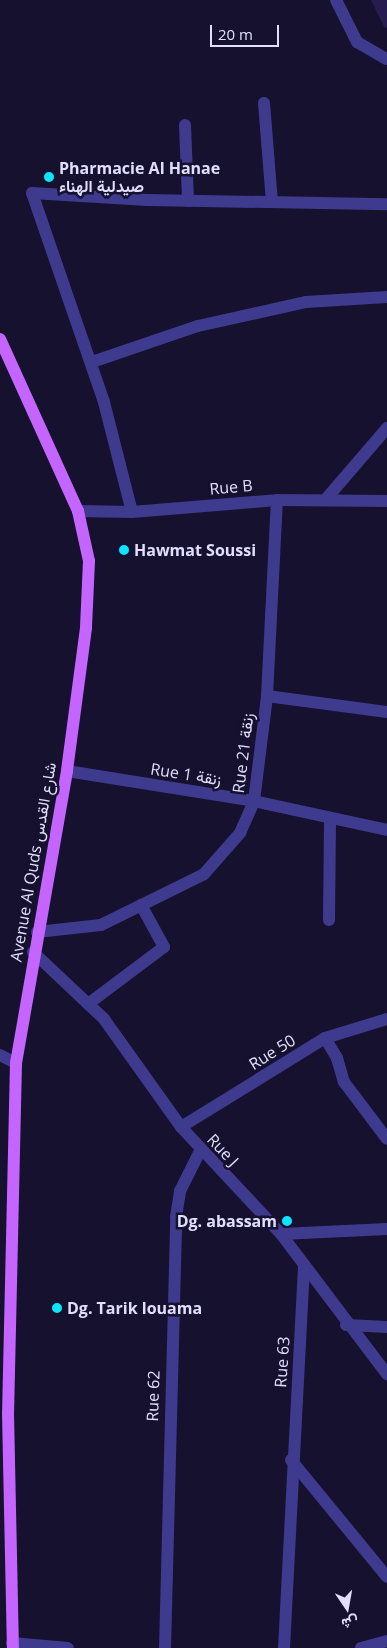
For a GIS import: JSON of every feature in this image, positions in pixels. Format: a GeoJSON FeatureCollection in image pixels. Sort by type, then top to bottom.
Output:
{"type":"FeatureCollection","features":[{"type":"Feature","properties":{"kind":"main road","name":"Avenue Al Quds شارع القدس"},"geometry":{"type":"LineString","coordinates":[[0,339],[78,511],[89,561],[88,588],[67,771],[32,952],[16,1063],[8,1412],[12,1645]]}},
{"type":"Feature","properties":{"kind":"street"},"geometry":{"type":"LineString","coordinates":[[336,0],[347,26],[367,51],[387,59]]}},
{"type":"Feature","properties":{"kind":"street"},"geometry":{"type":"LineString","coordinates":[[264,102],[272,202]]}},
{"type":"Feature","properties":{"kind":"street"},"geometry":{"type":"LineString","coordinates":[[185,125],[188,201]]}},
{"type":"Feature","properties":{"kind":"street"},"geometry":{"type":"LineString","coordinates":[[132,512],[92,362],[32,193],[188,201],[387,204]]}},
{"type":"Feature","properties":{"kind":"street"},"geometry":{"type":"LineString","coordinates":[[92,362],[198,326],[306,302],[387,297]]}},
{"type":"Feature","properties":{"kind":"street"},"geometry":{"type":"LineString","coordinates":[[326,499],[387,428]]}},
{"type":"Feature","properties":{"kind":"street","name":"Rue B"},"geometry":{"type":"LineString","coordinates":[[78,511],[132,512],[276,500],[387,501]]}},
{"type":"Feature","properties":{"kind":"street","name":"Rue 21 زنقة"},"geometry":{"type":"LineString","coordinates":[[37,932],[101,925],[204,874],[227,854],[254,802],[267,696],[276,500]]}},
{"type":"Feature","properties":{"kind":"street"},"geometry":{"type":"LineString","coordinates":[[267,696],[387,712]]}},
{"type":"Feature","properties":{"kind":"street","name":"Rue 1 زنقة"},"geometry":{"type":"LineString","coordinates":[[67,771],[254,802],[387,830]]}},
{"type":"Feature","properties":{"kind":"street"},"geometry":{"type":"LineString","coordinates":[[329,920],[330,819]]}},
{"type":"Feature","properties":{"kind":"street"},"geometry":{"type":"LineString","coordinates":[[88,1004],[164,948],[140,905]]}},
{"type":"Feature","properties":{"kind":"street","name":"Rue J"},"geometry":{"type":"LineString","coordinates":[[32,952],[104,1019],[200,1151],[281,1234],[346,1326],[387,1374]]}},
{"type":"Feature","properties":{"kind":"street","name":"Rue 50"},"geometry":{"type":"LineString","coordinates":[[181,1127],[325,1038],[387,1019]]}},
{"type":"Feature","properties":{"kind":"street"},"geometry":{"type":"LineString","coordinates":[[325,1038],[337,1058],[344,1082],[387,1139]]}},
{"type":"Feature","properties":{"kind":"street"},"geometry":{"type":"LineString","coordinates":[[0,1055],[16,1063]]}},
{"type":"Feature","properties":{"kind":"street","name":"Rue 62"},"geometry":{"type":"LineString","coordinates":[[165,1648],[176,1217],[180,1190],[200,1151]]}},
{"type":"Feature","properties":{"kind":"street"},"geometry":{"type":"LineString","coordinates":[[281,1234],[387,1229]]}},
{"type":"Feature","properties":{"kind":"street","name":"Rue 63"},"geometry":{"type":"LineString","coordinates":[[284,1648],[292,1460],[304,1266]]}},
{"type":"Feature","properties":{"kind":"street"},"geometry":{"type":"LineString","coordinates":[[346,1326],[387,1327]]}},
{"type":"Feature","properties":{"kind":"street"},"geometry":{"type":"LineString","coordinates":[[292,1460],[387,1577]]}},
{"type":"Feature","properties":{"kind":"street"},"geometry":{"type":"LineString","coordinates":[[361,1648],[387,1641]]}},
{"type":"Feature","properties":{"kind":"street"},"geometry":{"type":"LineString","coordinates":[[12,1645],[68,1648]]}},
{"type":"Feature","properties":{"kind":"building"},"geometry":{"type":"Polygon","coordinates":[[[371,0],[387,0],[387,28],[384,27],[371,0]]]}},
{"type":"Feature","properties":{"kind":"place","name":"Pharmacie Al Hanae صيدلية الهناء"},"geometry":{"type":"Point","coordinates":[49,177]}},
{"type":"Feature","properties":{"kind":"place","name":"Hawmat Soussi"},"geometry":{"type":"Point","coordinates":[124,550]}},
{"type":"Feature","properties":{"kind":"place","name":"Dg. abassam"},"geometry":{"type":"Point","coordinates":[287,1221]}},
{"type":"Feature","properties":{"kind":"place","name":"Dg. Tarik louama"},"geometry":{"type":"Point","coordinates":[57,1308]}}]}
